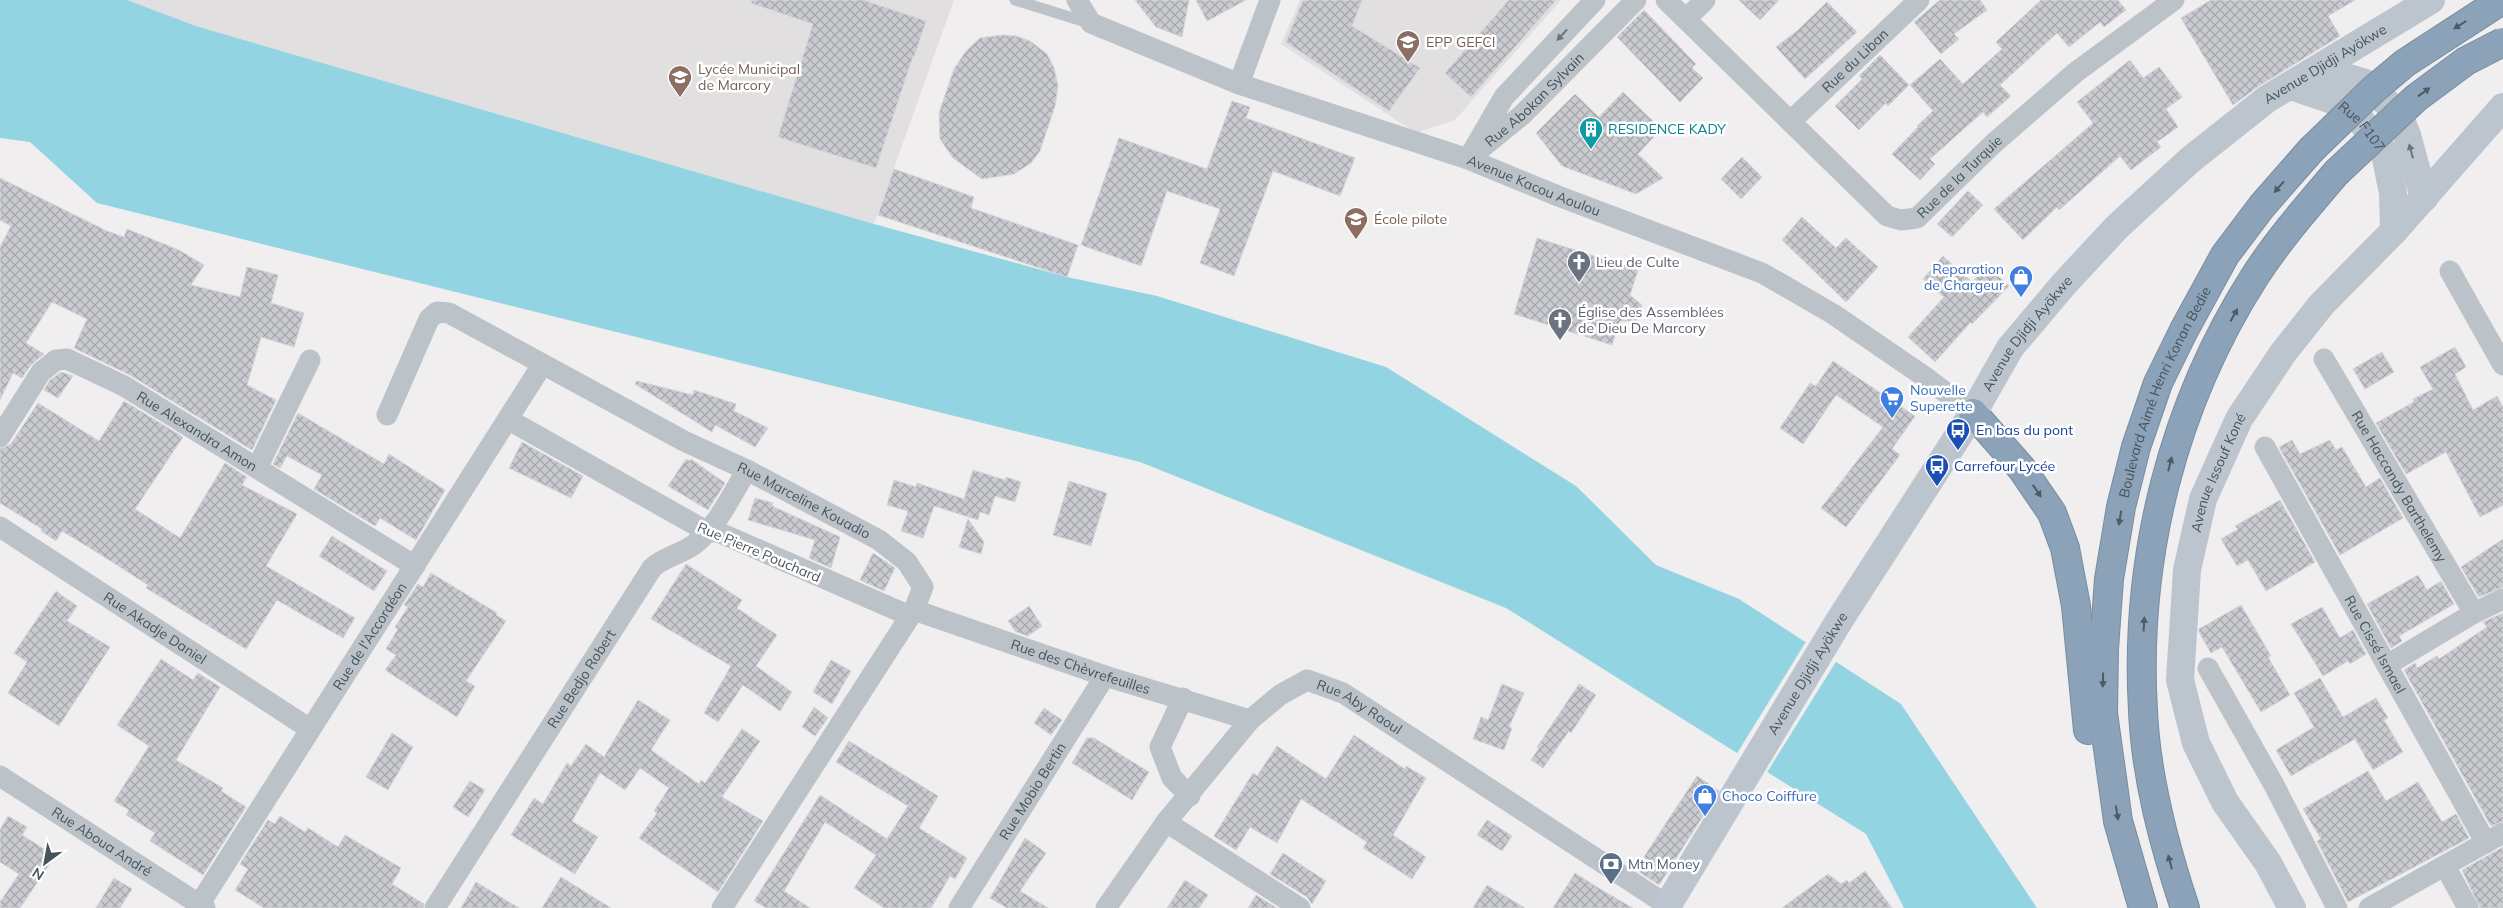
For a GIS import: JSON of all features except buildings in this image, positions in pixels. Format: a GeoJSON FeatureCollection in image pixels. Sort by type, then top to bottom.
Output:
{"type":"FeatureCollection","features":[{"type":"Feature","properties":{"kind":"highway","name":"Boulevard Aimé Henri Konan Bedie"},"geometry":{"type":"LineString","coordinates":[[2143,908],[2118,821],[2103,713],[2104,649],[2108,599],[2121,507],[2136,447],[2158,383],[2225,255],[2262,206],[2311,150],[2374,89],[2405,63],[2502,0]]}},
{"type":"Feature","properties":{"kind":"highway","name":"Boulevard Aimé Henri Konan Bedie"},"geometry":{"type":"LineString","coordinates":[[2185,908],[2158,814],[2143,711],[2146,586],[2171,458],[2192,398],[2216,348],[2255,276],[2290,227],[2336,172],[2416,98],[2466,61],[2503,42]]}},
{"type":"Feature","properties":{"kind":"highway"},"geometry":{"type":"LineString","coordinates":[[1972,414],[2022,468],[2052,512],[2065,548],[2076,606],[2088,730],[2110,765]]}},
{"type":"Feature","properties":{"kind":"street"},"geometry":{"type":"LineString","coordinates":[[1077,0],[1090,24]]}},
{"type":"Feature","properties":{"kind":"street"},"geometry":{"type":"LineString","coordinates":[[1239,84],[1270,0]]}},
{"type":"Feature","properties":{"kind":"street","name":"Rue Abokan Sylvain"},"geometry":{"type":"LineString","coordinates":[[1468,159],[1504,97],[1595,0]]}},
{"type":"Feature","properties":{"kind":"street","name":"Rue Abokan Sylvain"},"geometry":{"type":"LineString","coordinates":[[1468,159],[1522,115],[1636,0]]}},
{"type":"Feature","properties":{"kind":"street","name":"Rue de la Turquie"},"geometry":{"type":"LineString","coordinates":[[1666,0],[1887,216],[1901,220],[1917,218],[1993,144],[2069,78],[2174,0]]}},
{"type":"Feature","properties":{"kind":"street"},"geometry":{"type":"LineString","coordinates":[[1686,19],[1705,0]]}},
{"type":"Feature","properties":{"kind":"street","name":"Rue du Liban"},"geometry":{"type":"LineString","coordinates":[[1791,121],[1918,0]]}},
{"type":"Feature","properties":{"kind":"street","name":"Avenue Djidji Ayökwe"},"geometry":{"type":"LineString","coordinates":[[1666,906],[1839,621],[1972,414],[2010,348],[2064,284],[2117,227],[2190,160],[2267,99],[2431,0]]}},
{"type":"Feature","properties":{"kind":"street","name":"Avenue Kacou Aoulou"},"geometry":{"type":"LineString","coordinates":[[1090,24],[1239,84],[1468,159],[1558,196],[1762,273],[1833,314],[1925,377],[1972,414]]}},
{"type":"Feature","properties":{"kind":"street"},"geometry":{"type":"LineString","coordinates":[[2319,69],[2365,84],[2386,102],[2400,118],[2407,135],[2424,198]]}},
{"type":"Feature","properties":{"kind":"street","name":"Rue F107"},"geometry":{"type":"LineString","coordinates":[[2291,86],[2338,102],[2362,122],[2368,130],[2385,154],[2394,193],[2394,231]]}},
{"type":"Feature","properties":{"kind":"street","name":"Avenue Issouf Koné"},"geometry":{"type":"LineString","coordinates":[[2292,908],[2268,863],[2225,802],[2196,743],[2180,680],[2187,570],[2203,499],[2239,418],[2283,353],[2321,305],[2394,231],[2503,107]]}},
{"type":"Feature","properties":{"kind":"street"},"geometry":{"type":"LineString","coordinates":[[2474,139],[2503,131]]}},
{"type":"Feature","properties":{"kind":"street"},"geometry":{"type":"LineString","coordinates":[[2450,272],[2503,365]]}},
{"type":"Feature","properties":{"kind":"street","name":"Rue Marceline Kouadio"},"geometry":{"type":"LineString","coordinates":[[387,415],[429,319],[438,312],[449,313],[684,441],[747,470],[879,540],[907,562],[923,586],[912,613],[726,907]]}},
{"type":"Feature","properties":{"kind":"street","name":"Rue Alexandra Amon"},"geometry":{"type":"LineString","coordinates":[[0,437],[41,372],[56,360],[67,359],[124,386],[415,566]]}},
{"type":"Feature","properties":{"kind":"street","name":"Rue Haccandy Barthelemy"},"geometry":{"type":"LineString","coordinates":[[2324,359],[2474,613]]}},
{"type":"Feature","properties":{"kind":"street"},"geometry":{"type":"LineString","coordinates":[[257,468],[310,360]]}},
{"type":"Feature","properties":{"kind":"street","name":"Rue de l'Accordéon"},"geometry":{"type":"LineString","coordinates":[[200,907],[310,729],[509,420],[542,365]]}},
{"type":"Feature","properties":{"kind":"street","name":"Rue Pierre Pouchard"},"geometry":{"type":"LineString","coordinates":[[509,420],[708,532],[718,532],[912,613]]}},
{"type":"Feature","properties":{"kind":"street","name":"Rue Cissé Ismael"},"geometry":{"type":"LineString","coordinates":[[2266,447],[2387,665],[2495,838]]}},
{"type":"Feature","properties":{"kind":"street","name":"Rue Bedjo Robert"},"geometry":{"type":"LineString","coordinates":[[435,908],[652,568],[659,562],[697,543],[708,532],[747,470]]}},
{"type":"Feature","properties":{"kind":"street","name":"Rue Akadje Daniel"},"geometry":{"type":"LineString","coordinates":[[0,527],[310,729]]}},
{"type":"Feature","properties":{"kind":"street"},"geometry":{"type":"LineString","coordinates":[[2387,665],[2474,613],[2503,600]]}},
{"type":"Feature","properties":{"kind":"street","name":"Rue des Chèvrefeuilles"},"geometry":{"type":"LineString","coordinates":[[912,613],[1106,676],[1250,720]]}},
{"type":"Feature","properties":{"kind":"street"},"geometry":{"type":"LineString","coordinates":[[2208,668],[2274,785],[2337,908]]}},
{"type":"Feature","properties":{"kind":"street","name":"Rue Mobio Bertin"},"geometry":{"type":"LineString","coordinates":[[959,908],[1106,676]]}},
{"type":"Feature","properties":{"kind":"street","name":"Rue Aby Raoul"},"geometry":{"type":"LineString","coordinates":[[1106,908],[1166,822],[1190,796],[1250,720],[1280,695],[1307,680],[1343,693],[1666,906]]}},
{"type":"Feature","properties":{"kind":"street"},"geometry":{"type":"LineString","coordinates":[[1183,698],[1160,747],[1172,778],[1190,796]]}},
{"type":"Feature","properties":{"kind":"street","name":"Rue Aboua André"},"geometry":{"type":"LineString","coordinates":[[0,776],[200,907]]}},
{"type":"Feature","properties":{"kind":"street"},"geometry":{"type":"LineString","coordinates":[[1166,822],[1300,908]]}},
{"type":"Feature","properties":{"kind":"street"},"geometry":{"type":"LineString","coordinates":[[2369,908],[2495,838]]}},
{"type":"Feature","properties":{"kind":"street"},"geometry":{"type":"LineString","coordinates":[[2445,866],[2468,908]]}},
{"type":"Feature","properties":{"kind":"lane"},"geometry":{"type":"LineString","coordinates":[[1015,0],[1090,24]]}},
{"type":"Feature","properties":{"kind":"shaded area","name":"Lycée Municipal de Marcory"},"geometry":{"type":"Polygon","coordinates":[[[127,0],[954,0],[874,224],[196,26],[127,0]]]}},
{"type":"Feature","properties":{"kind":"shaded area","name":"EPP GEFCI"},"geometry":{"type":"Polygon","coordinates":[[[1300,0],[1561,0],[1455,120],[1416,133],[1281,44],[1300,0]]]}},
{"type":"Feature","properties":{"kind":"water"},"geometry":{"type":"Polygon","coordinates":[[[0,0],[127,0],[196,26],[874,224],[1067,277],[1157,296],[1386,367],[1576,486],[1656,565],[1739,599],[1901,704],[2037,908],[1904,908],[1866,834],[1506,608],[1140,462],[97,203],[30,142],[0,138],[0,0]]]}},
{"type":"Feature","properties":{"kind":"pier"},"geometry":{"type":"Polygon","coordinates":[[[1807,640],[1837,660],[1766,774],[1736,755],[1807,640]]]}},
{"type":"Feature","properties":{"kind":"place","name":"EPP GEFCI"},"geometry":{"type":"Point","coordinates":[1408,63]}},
{"type":"Feature","properties":{"kind":"place","name":"Lycée Municipal de Marcory"},"geometry":{"type":"Point","coordinates":[680,98]}},
{"type":"Feature","properties":{"kind":"place","name":"RESIDENCE KADY"},"geometry":{"type":"Point","coordinates":[1591,150]}},
{"type":"Feature","properties":{"kind":"place","name":"École pilote"},"geometry":{"type":"Point","coordinates":[1356,240]}},
{"type":"Feature","properties":{"kind":"place","name":"Lieu de Culte"},"geometry":{"type":"Point","coordinates":[1579,283]}},
{"type":"Feature","properties":{"kind":"place","name":"Reparation de Chargeur"},"geometry":{"type":"Point","coordinates":[2021,298]}},
{"type":"Feature","properties":{"kind":"place","name":"Église des Assemblées de Dieu De Marcory"},"geometry":{"type":"Point","coordinates":[1560,341]}},
{"type":"Feature","properties":{"kind":"place","name":"Nouvelle Superette"},"geometry":{"type":"Point","coordinates":[1892,419]}},
{"type":"Feature","properties":{"kind":"place","name":"En bas du pont"},"geometry":{"type":"Point","coordinates":[1958,451]}},
{"type":"Feature","properties":{"kind":"place","name":"Carrefour Lycée"},"geometry":{"type":"Point","coordinates":[1937,487]}},
{"type":"Feature","properties":{"kind":"place","name":"Choco Coiffure"},"geometry":{"type":"Point","coordinates":[1705,817]}},
{"type":"Feature","properties":{"kind":"place","name":"Mtn Money"},"geometry":{"type":"Point","coordinates":[1611,885]}}]}
